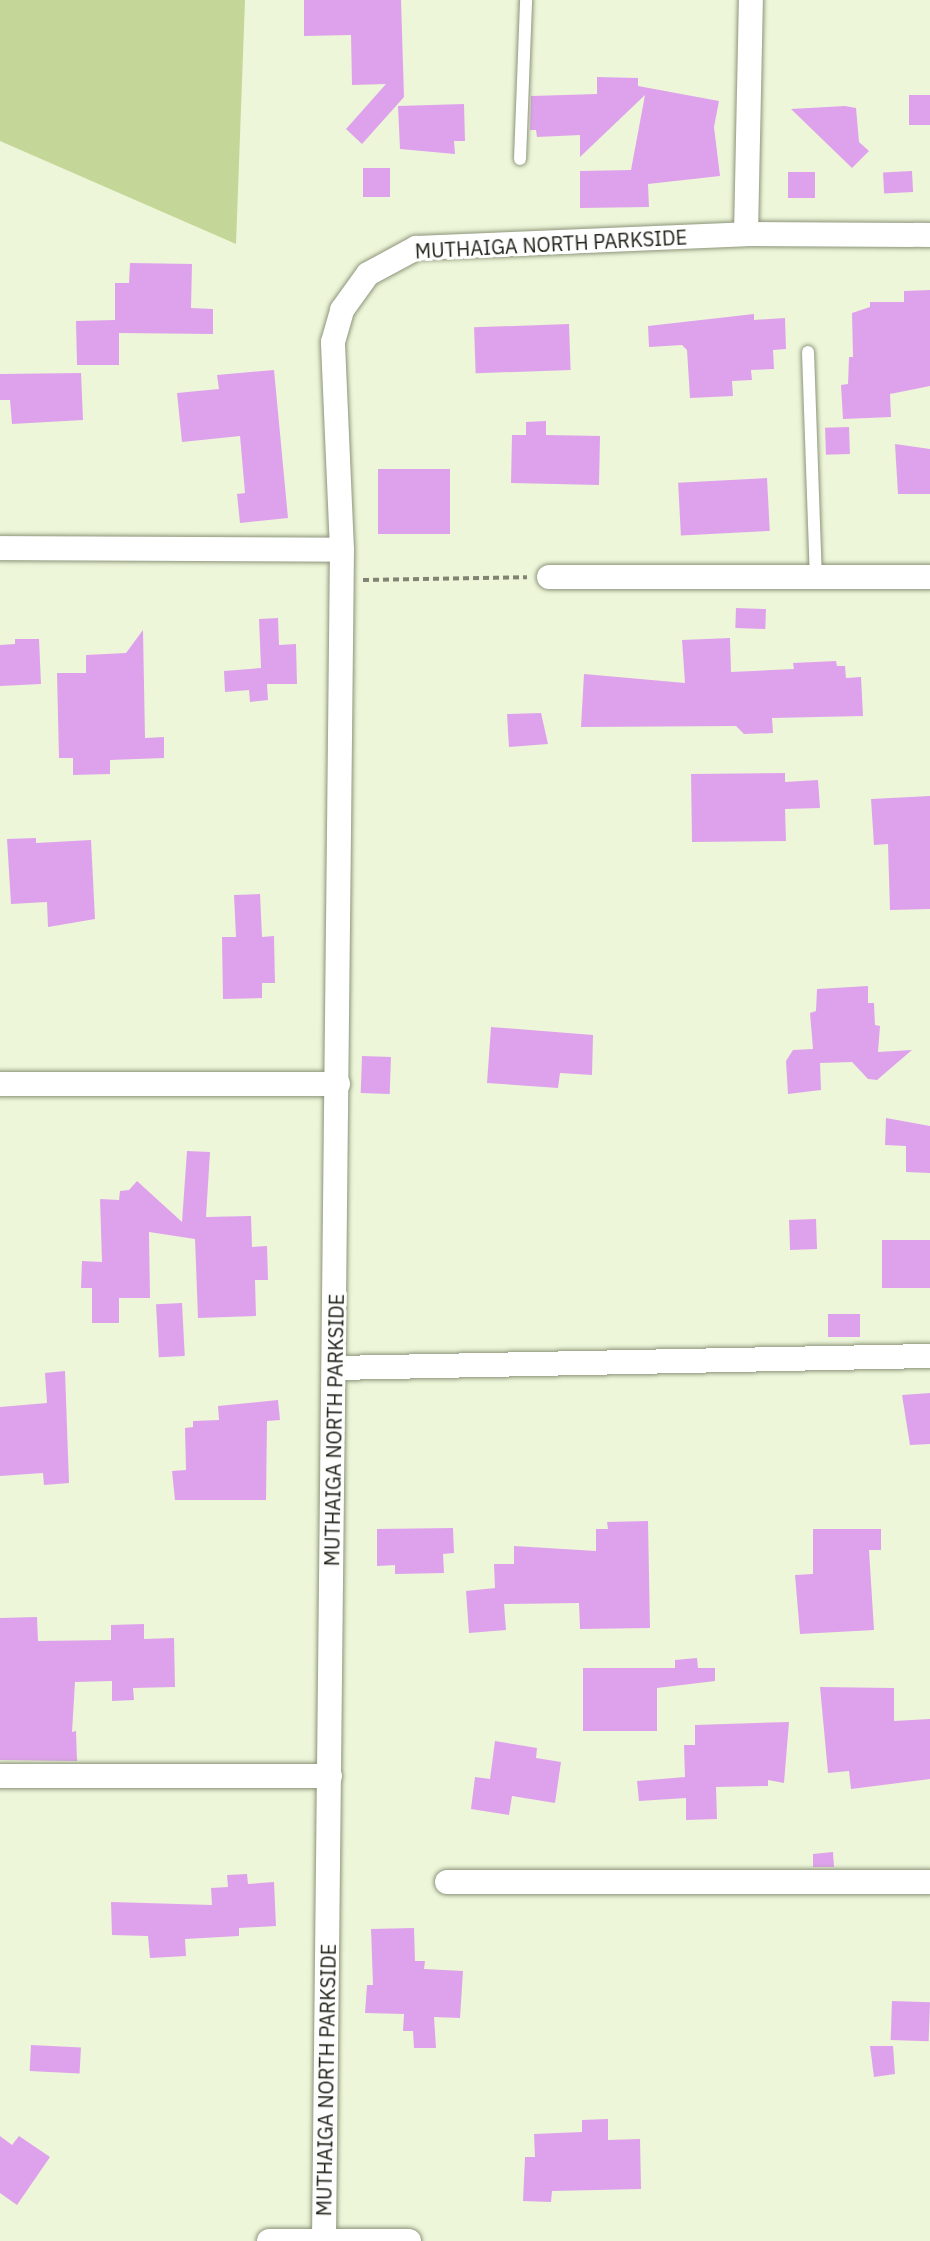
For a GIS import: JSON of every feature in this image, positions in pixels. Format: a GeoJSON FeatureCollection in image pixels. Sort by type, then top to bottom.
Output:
{"type":"FeatureCollection","features":[{"type":"Feature","properties":{"kind":"street"},"geometry":{"type":"LineString","coordinates":[[746,234],[751,0]]}},
{"type":"Feature","properties":{"kind":"street","name":"MUTHAIGA NORTH PARKSIDE"},"geometry":{"type":"LineString","coordinates":[[324,2239],[336,1368],[342,550],[333,342],[342,310],[368,274],[416,248],[746,234],[930,235]]}},
{"type":"Feature","properties":{"kind":"street"},"geometry":{"type":"LineString","coordinates":[[0,548],[342,550]]}},
{"type":"Feature","properties":{"kind":"street"},"geometry":{"type":"LineString","coordinates":[[549,577],[930,577]]}},
{"type":"Feature","properties":{"kind":"street"},"geometry":{"type":"LineString","coordinates":[[0,1084],[338,1084]]}},
{"type":"Feature","properties":{"kind":"street"},"geometry":{"type":"LineString","coordinates":[[336,1368],[930,1356]]}},
{"type":"Feature","properties":{"kind":"street"},"geometry":{"type":"LineString","coordinates":[[0,1776],[330,1776]]}},
{"type":"Feature","properties":{"kind":"street"},"geometry":{"type":"LineString","coordinates":[[447,1882],[930,1882]]}},
{"type":"Feature","properties":{"kind":"street"},"geometry":{"type":"LineString","coordinates":[[269,2241],[409,2241]]}},
{"type":"Feature","properties":{"kind":"lane"},"geometry":{"type":"LineString","coordinates":[[520,159],[526,0]]}},
{"type":"Feature","properties":{"kind":"lane"},"geometry":{"type":"LineString","coordinates":[[808,352],[816,577]]}},
{"type":"Feature","properties":{"kind":"path"},"geometry":{"type":"LineString","coordinates":[[341,581],[549,577]]}},
{"type":"Feature","properties":{"kind":"green space"},"geometry":{"type":"Polygon","coordinates":[[[0,0],[245,0],[236,244],[0,141],[0,0]]]}},
{"type":"Feature","properties":{"kind":"building"},"geometry":{"type":"Polygon","coordinates":[[[304,0],[401,0],[404,97],[362,144],[346,129],[386,84],[352,85],[351,35],[304,36],[304,0]]]}},
{"type":"Feature","properties":{"kind":"building"},"geometry":{"type":"Polygon","coordinates":[[[597,77],[638,78],[638,86],[719,101],[714,127],[720,176],[648,184],[649,207],[580,208],[580,171],[631,170],[645,95],[580,157],[580,135],[537,137],[536,130],[530,130],[531,96],[597,94],[597,77]]]}},
{"type":"Feature","properties":{"kind":"building"},"geometry":{"type":"Polygon","coordinates":[[[909,95],[930,95],[930,125],[909,125],[909,95]]]}},
{"type":"Feature","properties":{"kind":"building"},"geometry":{"type":"Polygon","coordinates":[[[464,104],[465,141],[454,141],[455,154],[400,149],[398,106],[464,104]]]}},
{"type":"Feature","properties":{"kind":"building"},"geometry":{"type":"Polygon","coordinates":[[[856,108],[859,142],[869,151],[852,168],[791,109],[856,108]]]}},
{"type":"Feature","properties":{"kind":"building"},"geometry":{"type":"Polygon","coordinates":[[[363,168],[390,168],[390,197],[363,197],[363,168]]]}},
{"type":"Feature","properties":{"kind":"building"},"geometry":{"type":"Polygon","coordinates":[[[912,171],[913,192],[884,193],[883,173],[912,171]]]}},
{"type":"Feature","properties":{"kind":"building"},"geometry":{"type":"Polygon","coordinates":[[[788,172],[815,172],[815,198],[788,198],[788,172]]]}},
{"type":"Feature","properties":{"kind":"building"},"geometry":{"type":"Polygon","coordinates":[[[130,263],[192,264],[191,308],[213,309],[213,334],[119,333],[119,365],[77,365],[76,321],[115,320],[115,283],[129,283],[130,263]]]}},
{"type":"Feature","properties":{"kind":"building"},"geometry":{"type":"Polygon","coordinates":[[[930,290],[930,386],[890,394],[891,417],[843,419],[841,385],[848,384],[849,357],[853,357],[852,313],[870,307],[870,302],[904,302],[904,291],[930,290]]]}},
{"type":"Feature","properties":{"kind":"building"},"geometry":{"type":"Polygon","coordinates":[[[754,314],[754,320],[785,318],[786,349],[773,350],[774,369],[751,370],[752,380],[732,381],[733,396],[690,398],[687,350],[682,345],[649,347],[648,326],[754,314]]]}},
{"type":"Feature","properties":{"kind":"building"},"geometry":{"type":"Polygon","coordinates":[[[569,324],[571,370],[476,373],[474,327],[569,324]]]}},
{"type":"Feature","properties":{"kind":"building"},"geometry":{"type":"Polygon","coordinates":[[[274,370],[288,518],[240,523],[237,494],[245,493],[240,436],[182,442],[177,393],[219,389],[217,375],[274,370]]]}},
{"type":"Feature","properties":{"kind":"building"},"geometry":{"type":"Polygon","coordinates":[[[81,373],[83,420],[12,424],[10,400],[0,400],[0,374],[81,373]]]}},
{"type":"Feature","properties":{"kind":"building"},"geometry":{"type":"Polygon","coordinates":[[[546,421],[546,435],[600,436],[599,485],[511,483],[512,435],[526,435],[526,422],[546,421]]]}},
{"type":"Feature","properties":{"kind":"building"},"geometry":{"type":"Polygon","coordinates":[[[849,427],[850,454],[826,455],[825,428],[849,427]]]}},
{"type":"Feature","properties":{"kind":"building"},"geometry":{"type":"Polygon","coordinates":[[[895,444],[930,449],[930,494],[898,494],[895,444]]]}},
{"type":"Feature","properties":{"kind":"building"},"geometry":{"type":"Polygon","coordinates":[[[378,469],[450,469],[450,534],[378,534],[378,469]]]}},
{"type":"Feature","properties":{"kind":"building"},"geometry":{"type":"Polygon","coordinates":[[[767,478],[770,531],[681,536],[678,483],[767,478]]]}},
{"type":"Feature","properties":{"kind":"building"},"geometry":{"type":"Polygon","coordinates":[[[736,608],[766,609],[765,629],[735,628],[736,608]]]}},
{"type":"Feature","properties":{"kind":"building"},"geometry":{"type":"Polygon","coordinates":[[[278,618],[279,645],[296,644],[297,684],[267,684],[268,700],[250,702],[249,690],[225,692],[224,671],[261,668],[259,619],[278,618]]]}},
{"type":"Feature","properties":{"kind":"building"},"geometry":{"type":"Polygon","coordinates":[[[143,630],[145,738],[164,737],[164,758],[110,760],[110,774],[73,775],[73,758],[59,758],[57,673],[86,673],[86,655],[126,653],[143,630]]]}},
{"type":"Feature","properties":{"kind":"building"},"geometry":{"type":"Polygon","coordinates":[[[730,638],[731,672],[794,669],[793,663],[836,661],[837,666],[845,666],[846,678],[861,677],[863,716],[772,718],[773,733],[744,734],[736,726],[581,727],[584,674],[685,683],[682,640],[730,638]]]}},
{"type":"Feature","properties":{"kind":"building"},"geometry":{"type":"Polygon","coordinates":[[[15,639],[39,639],[41,684],[0,686],[0,645],[15,644],[15,639]]]}},
{"type":"Feature","properties":{"kind":"building"},"geometry":{"type":"Polygon","coordinates":[[[541,713],[548,744],[509,747],[507,714],[541,713]]]}},
{"type":"Feature","properties":{"kind":"building"},"geometry":{"type":"Polygon","coordinates":[[[785,773],[785,782],[818,780],[820,808],[785,809],[786,841],[692,842],[691,774],[785,773]]]}},
{"type":"Feature","properties":{"kind":"building"},"geometry":{"type":"Polygon","coordinates":[[[930,796],[930,909],[890,910],[888,844],[874,845],[871,799],[930,796]]]}},
{"type":"Feature","properties":{"kind":"building"},"geometry":{"type":"Polygon","coordinates":[[[36,838],[36,843],[91,840],[95,919],[48,927],[47,902],[11,904],[7,839],[36,838]]]}},
{"type":"Feature","properties":{"kind":"building"},"geometry":{"type":"Polygon","coordinates":[[[260,894],[262,937],[274,936],[275,983],[262,983],[262,998],[223,999],[222,937],[236,937],[234,895],[260,894]]]}},
{"type":"Feature","properties":{"kind":"building"},"geometry":{"type":"Polygon","coordinates":[[[868,986],[868,1003],[874,1003],[875,1025],[880,1026],[878,1052],[912,1050],[877,1080],[868,1079],[852,1062],[820,1063],[821,1090],[788,1094],[786,1061],[793,1050],[813,1049],[810,1013],[816,1011],[817,989],[868,986]]]}},
{"type":"Feature","properties":{"kind":"building"},"geometry":{"type":"Polygon","coordinates":[[[491,1027],[593,1035],[592,1075],[560,1073],[558,1088],[487,1083],[491,1027]]]}},
{"type":"Feature","properties":{"kind":"building"},"geometry":{"type":"Polygon","coordinates":[[[362,1056],[391,1057],[390,1094],[361,1093],[362,1056]]]}},
{"type":"Feature","properties":{"kind":"building"},"geometry":{"type":"Polygon","coordinates":[[[886,1118],[930,1126],[930,1173],[906,1172],[906,1146],[885,1145],[886,1118]]]}},
{"type":"Feature","properties":{"kind":"building"},"geometry":{"type":"Polygon","coordinates":[[[187,1151],[210,1152],[206,1217],[251,1216],[252,1247],[267,1246],[268,1280],[255,1280],[256,1316],[198,1318],[195,1239],[149,1232],[150,1298],[119,1298],[119,1323],[92,1323],[92,1288],[81,1288],[82,1261],[102,1262],[100,1199],[119,1200],[120,1191],[129,1190],[137,1181],[182,1222],[187,1151]]]}},
{"type":"Feature","properties":{"kind":"building"},"geometry":{"type":"Polygon","coordinates":[[[816,1219],[817,1249],[790,1250],[789,1220],[816,1219]]]}},
{"type":"Feature","properties":{"kind":"building"},"geometry":{"type":"Polygon","coordinates":[[[882,1240],[930,1240],[930,1288],[882,1288],[882,1240]]]}},
{"type":"Feature","properties":{"kind":"building"},"geometry":{"type":"Polygon","coordinates":[[[182,1303],[185,1356],[159,1357],[156,1304],[182,1303]]]}},
{"type":"Feature","properties":{"kind":"building"},"geometry":{"type":"Polygon","coordinates":[[[828,1314],[860,1314],[860,1337],[828,1337],[828,1314]]]}},
{"type":"Feature","properties":{"kind":"building"},"geometry":{"type":"Polygon","coordinates":[[[65,1371],[69,1483],[44,1485],[43,1473],[0,1476],[0,1407],[47,1403],[45,1373],[65,1371]]]}},
{"type":"Feature","properties":{"kind":"building"},"geometry":{"type":"Polygon","coordinates":[[[930,1393],[930,1444],[910,1445],[902,1395],[930,1393]]]}},
{"type":"Feature","properties":{"kind":"building"},"geometry":{"type":"Polygon","coordinates":[[[278,1400],[280,1420],[267,1421],[266,1500],[175,1500],[172,1471],[186,1470],[185,1428],[193,1427],[193,1421],[219,1420],[218,1406],[278,1400]]]}},
{"type":"Feature","properties":{"kind":"building"},"geometry":{"type":"Polygon","coordinates":[[[648,1521],[650,1628],[580,1629],[579,1603],[504,1604],[506,1630],[469,1633],[466,1591],[495,1588],[494,1564],[514,1564],[514,1546],[596,1551],[596,1529],[608,1529],[607,1522],[648,1521]]]}},
{"type":"Feature","properties":{"kind":"building"},"geometry":{"type":"Polygon","coordinates":[[[453,1528],[454,1553],[443,1554],[444,1573],[395,1574],[395,1565],[377,1566],[377,1529],[453,1528]]]}},
{"type":"Feature","properties":{"kind":"building"},"geometry":{"type":"Polygon","coordinates":[[[813,1529],[881,1529],[881,1550],[869,1550],[874,1630],[800,1634],[795,1575],[813,1574],[813,1529]]]}},
{"type":"Feature","properties":{"kind":"building"},"geometry":{"type":"Polygon","coordinates":[[[37,1617],[38,1641],[111,1640],[111,1625],[144,1624],[144,1639],[174,1638],[175,1687],[133,1688],[134,1700],[112,1701],[112,1681],[75,1682],[72,1732],[76,1731],[77,1761],[0,1760],[0,1618],[37,1617]]]}},
{"type":"Feature","properties":{"kind":"building"},"geometry":{"type":"Polygon","coordinates":[[[697,1658],[698,1668],[715,1668],[715,1681],[657,1688],[657,1731],[583,1731],[583,1668],[675,1668],[675,1660],[697,1658]]]}},
{"type":"Feature","properties":{"kind":"building"},"geometry":{"type":"Polygon","coordinates":[[[820,1687],[894,1688],[894,1721],[930,1719],[930,1779],[851,1789],[849,1771],[828,1773],[820,1687]]]}},
{"type":"Feature","properties":{"kind":"building"},"geometry":{"type":"Polygon","coordinates":[[[789,1722],[784,1783],[768,1780],[768,1786],[716,1787],[717,1819],[686,1820],[686,1798],[639,1801],[637,1781],[685,1777],[684,1745],[695,1745],[695,1725],[789,1722]]]}},
{"type":"Feature","properties":{"kind":"building"},"geometry":{"type":"Polygon","coordinates":[[[495,1741],[537,1748],[536,1758],[561,1762],[555,1803],[512,1796],[509,1815],[471,1809],[475,1777],[490,1779],[495,1741]]]}},
{"type":"Feature","properties":{"kind":"building"},"geometry":{"type":"Polygon","coordinates":[[[833,1852],[834,1867],[813,1867],[813,1854],[833,1852]]]}},
{"type":"Feature","properties":{"kind":"building"},"geometry":{"type":"Polygon","coordinates":[[[247,1874],[248,1884],[274,1882],[276,1926],[239,1928],[239,1936],[185,1939],[186,1956],[150,1958],[148,1936],[112,1935],[111,1902],[212,1905],[211,1888],[228,1887],[227,1875],[247,1874]]]}},
{"type":"Feature","properties":{"kind":"building"},"geometry":{"type":"Polygon","coordinates":[[[414,1928],[415,1961],[425,1961],[424,1969],[463,1971],[460,2018],[434,2017],[436,2048],[414,2048],[413,2031],[403,2031],[404,2014],[365,2013],[367,1985],[373,1985],[371,1929],[414,1928]]]}},
{"type":"Feature","properties":{"kind":"building"},"geometry":{"type":"Polygon","coordinates":[[[892,2001],[930,2002],[929,2041],[891,2040],[892,2001]]]}},
{"type":"Feature","properties":{"kind":"building"},"geometry":{"type":"Polygon","coordinates":[[[31,2045],[81,2048],[80,2074],[30,2071],[31,2045]]]}},
{"type":"Feature","properties":{"kind":"building"},"geometry":{"type":"Polygon","coordinates":[[[870,2046],[893,2046],[895,2074],[874,2077],[870,2046]]]}},
{"type":"Feature","properties":{"kind":"building"},"geometry":{"type":"Polygon","coordinates":[[[608,2119],[608,2140],[640,2139],[641,2189],[552,2191],[551,2202],[523,2201],[525,2157],[535,2157],[534,2134],[582,2132],[582,2120],[608,2119]]]}},
{"type":"Feature","properties":{"kind":"building"},"geometry":{"type":"Polygon","coordinates":[[[0,2136],[12,2145],[19,2136],[50,2157],[17,2205],[0,2193],[0,2136]]]}}]}
